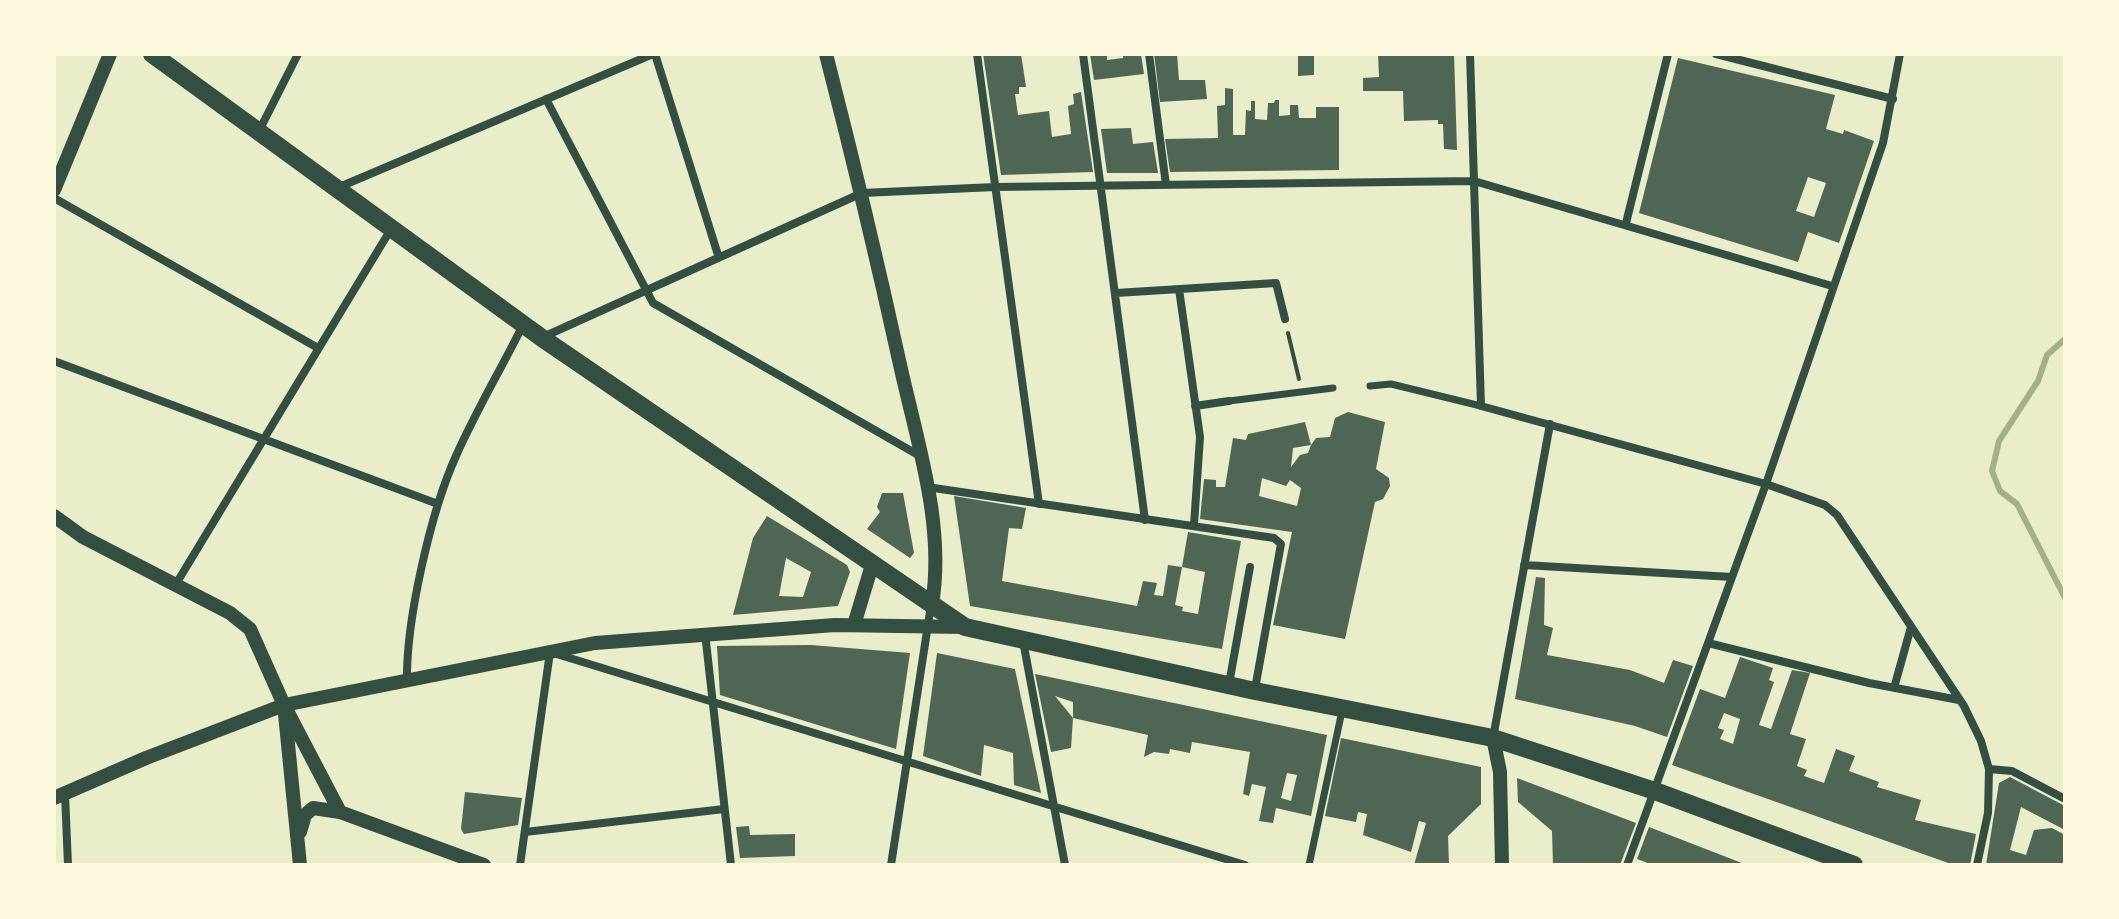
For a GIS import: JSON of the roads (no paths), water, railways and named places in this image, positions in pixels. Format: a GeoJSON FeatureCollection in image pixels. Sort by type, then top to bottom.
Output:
{"type":"FeatureCollection","features":[{"type":"Feature","properties":{"kind":"main road"},"geometry":{"type":"LineString","coordinates":[[152,54],[542,338],[965,627],[1255,691],[1493,738],[1655,791],[1813,858],[1854,865]]}},
{"type":"Feature","properties":{"kind":"street"},"geometry":{"type":"LineString","coordinates":[[54,190],[110,54]]}},
{"type":"Feature","properties":{"kind":"street"},"geometry":{"type":"LineString","coordinates":[[259,131],[298,54]]}},
{"type":"Feature","properties":{"kind":"street"},"geometry":{"type":"LineString","coordinates":[[336,188],[654,54],[718,255]]}},
{"type":"Feature","properties":{"kind":"street"},"geometry":{"type":"LineString","coordinates":[[826,54],[862,193],[921,456],[937,571],[891,865]]}},
{"type":"Feature","properties":{"kind":"street"},"geometry":{"type":"LineString","coordinates":[[977,54],[1039,504]]}},
{"type":"Feature","properties":{"kind":"street"},"geometry":{"type":"LineString","coordinates":[[1083,54],[1145,520]]}},
{"type":"Feature","properties":{"kind":"street"},"geometry":{"type":"LineString","coordinates":[[1149,54],[1166,185]]}},
{"type":"Feature","properties":{"kind":"street"},"geometry":{"type":"LineString","coordinates":[[1470,54],[1481,406]]}},
{"type":"Feature","properties":{"kind":"street"},"geometry":{"type":"LineString","coordinates":[[1626,223],[1668,54]]}},
{"type":"Feature","properties":{"kind":"street"},"geometry":{"type":"LineString","coordinates":[[1716,54],[1893,99]]}},
{"type":"Feature","properties":{"kind":"street"},"geometry":{"type":"LineString","coordinates":[[1627,865],[1766,484],[1883,143],[1900,54]]}},
{"type":"Feature","properties":{"kind":"street"},"geometry":{"type":"LineString","coordinates":[[546,99],[653,303],[921,456]]}},
{"type":"Feature","properties":{"kind":"street"},"geometry":{"type":"LineString","coordinates":[[542,338],[718,255],[862,193],[995,187],[1474,181],[1626,223],[1832,286]]}},
{"type":"Feature","properties":{"kind":"street"},"geometry":{"type":"LineString","coordinates":[[54,198],[318,348]]}},
{"type":"Feature","properties":{"kind":"street"},"geometry":{"type":"LineString","coordinates":[[176,584],[391,228]]}},
{"type":"Feature","properties":{"kind":"street"},"geometry":{"type":"LineString","coordinates":[[1116,293],[1276,283],[1285,319]]}},
{"type":"Feature","properties":{"kind":"street"},"geometry":{"type":"LineString","coordinates":[[1179,289],[1200,437],[1194,525]]}},
{"type":"Feature","properties":{"kind":"street"},"geometry":{"type":"LineString","coordinates":[[407,682],[407,645],[438,504],[455,456],[523,324]]}},
{"type":"Feature","properties":{"kind":"street"},"geometry":{"type":"LineString","coordinates":[[54,361],[438,504]]}},
{"type":"Feature","properties":{"kind":"street"},"geometry":{"type":"LineString","coordinates":[[1370,386],[1391,384],[1550,424],[1766,484],[1825,505],[1837,515],[1959,700],[1981,741],[1989,769],[1988,813],[1977,865]]}},
{"type":"Feature","properties":{"kind":"street"},"geometry":{"type":"LineString","coordinates":[[1195,406],[1299,389],[1333,388]]}},
{"type":"Feature","properties":{"kind":"street"},"geometry":{"type":"LineString","coordinates":[[1502,865],[1501,803],[1493,738],[1550,424]]}},
{"type":"Feature","properties":{"kind":"street"},"geometry":{"type":"LineString","coordinates":[[927,487],[1274,538],[1281,544],[1255,691]]}},
{"type":"Feature","properties":{"kind":"street"},"geometry":{"type":"LineString","coordinates":[[54,516],[83,537],[230,613],[250,629],[284,705],[340,812]]}},
{"type":"Feature","properties":{"kind":"street"},"geometry":{"type":"LineString","coordinates":[[854,625],[872,565]]}},
{"type":"Feature","properties":{"kind":"street"},"geometry":{"type":"LineString","coordinates":[[1524,565],[1732,577]]}},
{"type":"Feature","properties":{"kind":"street"},"geometry":{"type":"LineString","coordinates":[[1229,685],[1250,567]]}},
{"type":"Feature","properties":{"kind":"street"},"geometry":{"type":"LineString","coordinates":[[68,865],[59,796],[284,705],[595,643],[835,625],[927,624],[965,627]]}},
{"type":"Feature","properties":{"kind":"street"},"geometry":{"type":"LineString","coordinates":[[1894,688],[1911,627]]}},
{"type":"Feature","properties":{"kind":"street"},"geometry":{"type":"LineString","coordinates":[[705,633],[731,865]]}},
{"type":"Feature","properties":{"kind":"street"},"geometry":{"type":"LineString","coordinates":[[1023,640],[1065,865]]}},
{"type":"Feature","properties":{"kind":"street"},"geometry":{"type":"LineString","coordinates":[[1708,643],[1894,688],[1959,700]]}},
{"type":"Feature","properties":{"kind":"street"},"geometry":{"type":"LineString","coordinates":[[550,652],[711,704],[1245,865]]}},
{"type":"Feature","properties":{"kind":"street"},"geometry":{"type":"LineString","coordinates":[[520,865],[550,652]]}},
{"type":"Feature","properties":{"kind":"street"},"geometry":{"type":"LineString","coordinates":[[284,705],[300,865]]}},
{"type":"Feature","properties":{"kind":"street"},"geometry":{"type":"LineString","coordinates":[[1309,865],[1342,709]]}},
{"type":"Feature","properties":{"kind":"street"},"geometry":{"type":"LineString","coordinates":[[1989,769],[2012,771],[2065,799]]}},
{"type":"Feature","properties":{"kind":"street"},"geometry":{"type":"LineString","coordinates":[[299,846],[305,815],[313,808],[340,812],[484,865]]}},
{"type":"Feature","properties":{"kind":"street"},"geometry":{"type":"LineString","coordinates":[[525,832],[724,809]]}},
{"type":"Feature","properties":{"kind":"waterway"},"geometry":{"type":"LineString","coordinates":[[2065,339],[2047,355],[2038,381],[1999,441],[1992,471],[2000,491],[2017,504],[2065,598]]}}]}
